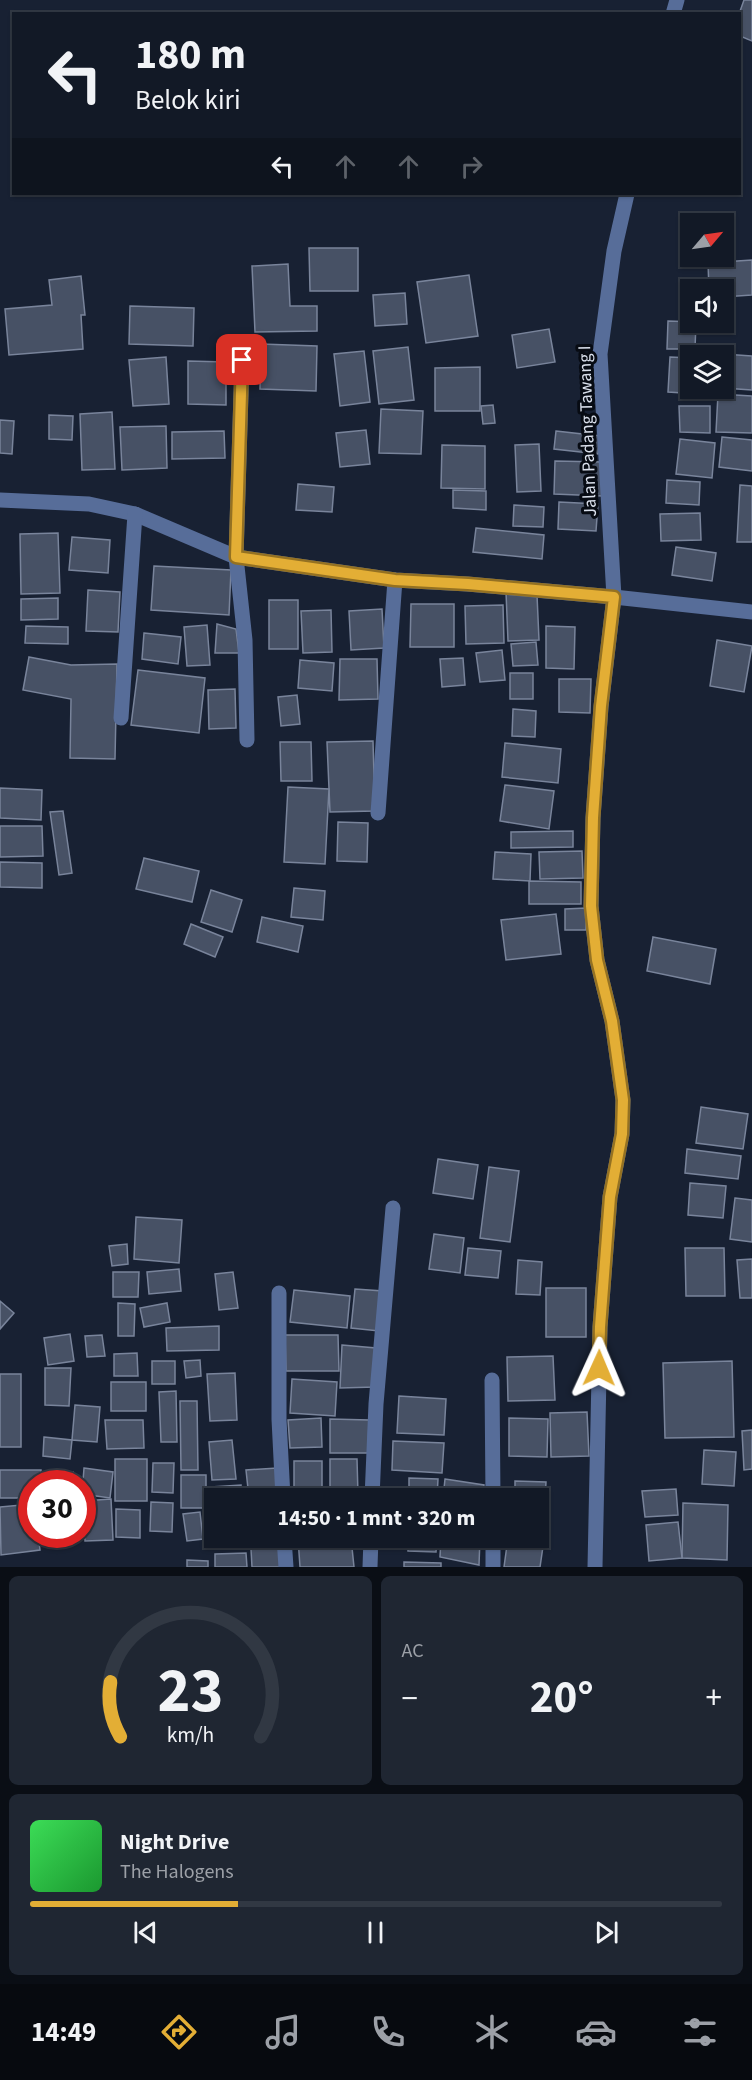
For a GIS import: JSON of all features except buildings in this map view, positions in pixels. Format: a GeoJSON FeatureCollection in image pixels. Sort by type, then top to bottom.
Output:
{"type":"FeatureCollection","features":[{"type":"Feature","properties":{"kind":"street","name":"Jalan Padang Tawang I"},"geometry":{"type":"LineString","coordinates":[[595,1567],[600,1327],[610,1197],[622,1134],[623,1100],[612,1021],[597,960],[591,906],[593,818],[601,706],[614,597],[600,354],[614,251],[627,195]]}},
{"type":"Feature","properties":{"kind":"street"},"geometry":{"type":"LineString","coordinates":[[242,360],[236,557],[245,640],[247,740]]}},
{"type":"Feature","properties":{"kind":"street"},"geometry":{"type":"LineString","coordinates":[[0,500],[89,504],[135,514],[236,557],[395,580],[614,597],[752,612]]}},
{"type":"Feature","properties":{"kind":"street"},"geometry":{"type":"LineString","coordinates":[[122,718],[135,514]]}},
{"type":"Feature","properties":{"kind":"street"},"geometry":{"type":"LineString","coordinates":[[378,813],[395,580]]}},
{"type":"Feature","properties":{"kind":"street"},"geometry":{"type":"LineString","coordinates":[[373,1488],[380,1351],[393,1208]]}},
{"type":"Feature","properties":{"kind":"street"},"geometry":{"type":"LineString","coordinates":[[279,1293],[279,1419],[282,1488]]}},
{"type":"Feature","properties":{"kind":"street"},"geometry":{"type":"LineString","coordinates":[[492,1380],[492,1488]]}},
{"type":"Feature","properties":{"kind":"street"},"geometry":{"type":"LineString","coordinates":[[285,1548],[286,1567]]}},
{"type":"Feature","properties":{"kind":"street"},"geometry":{"type":"LineString","coordinates":[[370,1567],[371,1548]]}},
{"type":"Feature","properties":{"kind":"street"},"geometry":{"type":"LineString","coordinates":[[493,1548],[493,1567]]}},
{"type":"Feature","properties":{"kind":"route"},"geometry":{"type":"LineString","coordinates":[[242,360],[236,557],[395,580],[614,597],[601,706],[593,818],[591,906],[597,960],[612,1021],[623,1100],[622,1134],[610,1197],[599,1368]]}}]}
